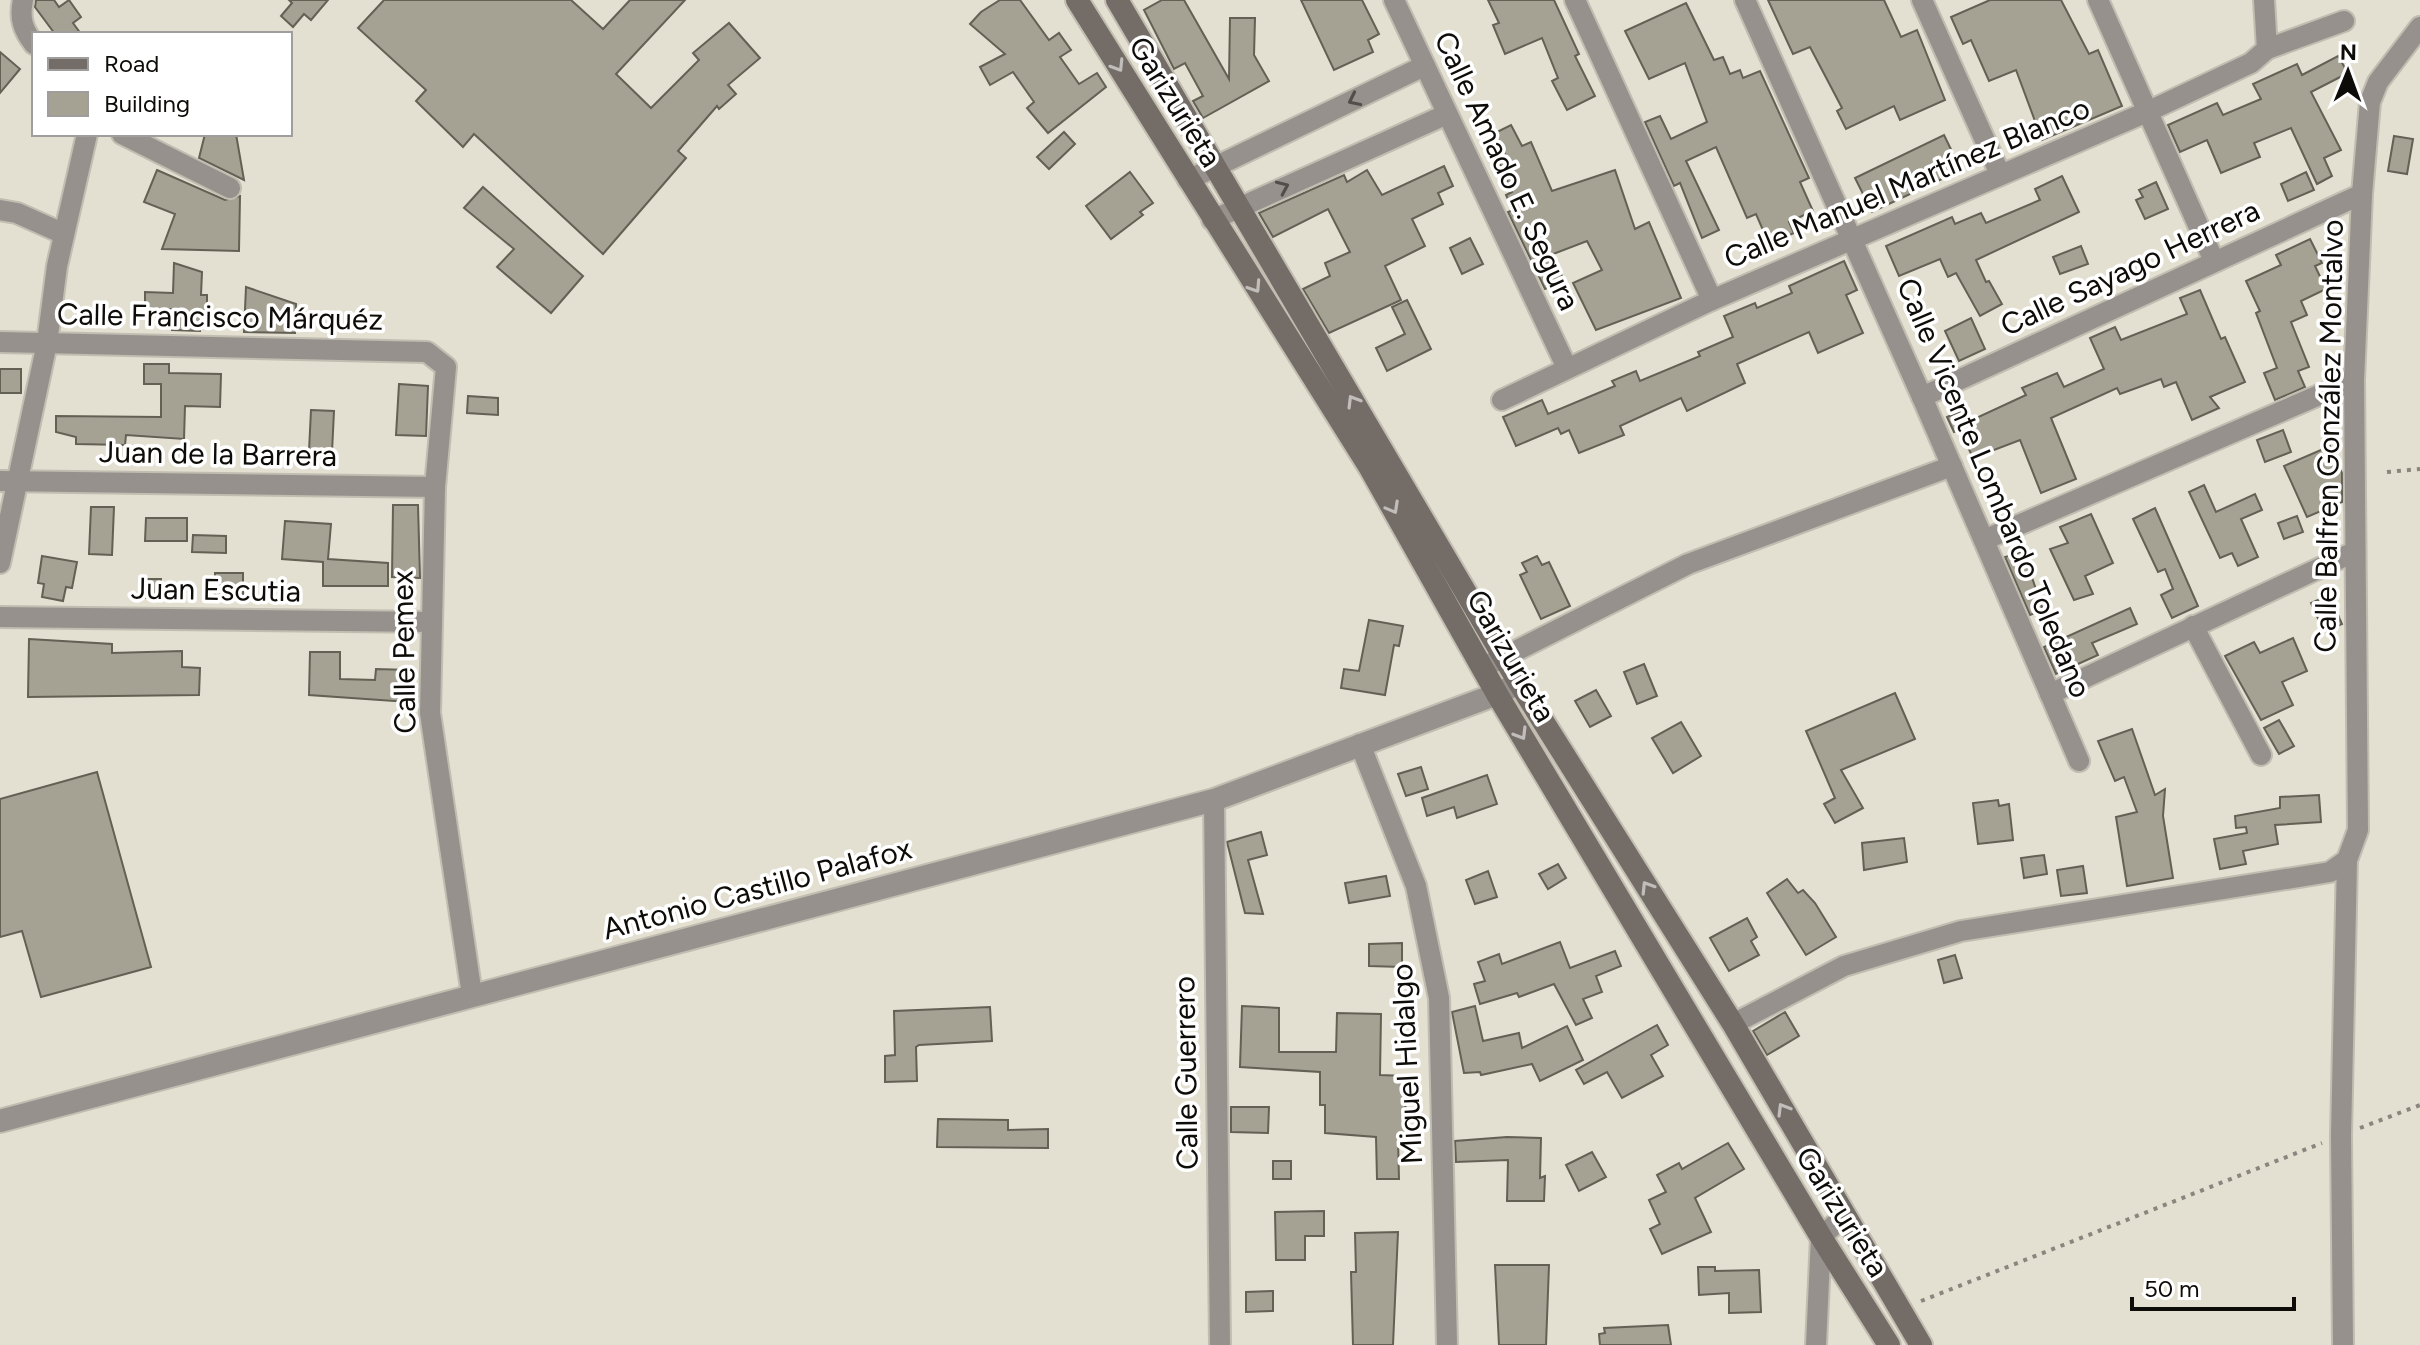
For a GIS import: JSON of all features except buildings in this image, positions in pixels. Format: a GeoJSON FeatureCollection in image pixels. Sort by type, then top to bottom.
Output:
{"type":"FeatureCollection","features":[{"type":"Feature","properties":{"kind":"main road","name":"Garizurieta"},"geometry":{"type":"LineString","coordinates":[[1077,0],[1370,468],[1497,694],[1821,1237],[1889,1345]]}},
{"type":"Feature","properties":{"kind":"main road","name":"Garizurieta"},"geometry":{"type":"LineString","coordinates":[[1117,0],[1214,169],[1506,655],[1519,683],[1733,1024],[1921,1345]]}},
{"type":"Feature","properties":{"kind":"street"},"geometry":{"type":"LineString","coordinates":[[4,0],[22,8],[26,34],[32,42]]}},
{"type":"Feature","properties":{"kind":"street","name":"Calle Amado E. Segura"},"geometry":{"type":"LineString","coordinates":[[1394,0],[1445,115],[1567,368]]}},
{"type":"Feature","properties":{"kind":"street"},"geometry":{"type":"LineString","coordinates":[[1575,0],[1712,300]]}},
{"type":"Feature","properties":{"kind":"street","name":"Calle Vicente Lombardo Toledano"},"geometry":{"type":"LineString","coordinates":[[1745,0],[1922,397],[2079,761]]}},
{"type":"Feature","properties":{"kind":"street"},"geometry":{"type":"LineString","coordinates":[[1922,0],[2000,174]]}},
{"type":"Feature","properties":{"kind":"street"},"geometry":{"type":"LineString","coordinates":[[2098,0],[2214,261]]}},
{"type":"Feature","properties":{"kind":"street"},"geometry":{"type":"LineString","coordinates":[[2264,0],[2267,49]]}},
{"type":"Feature","properties":{"kind":"street","name":"Calle Manuel Martínez Blanco"},"geometry":{"type":"LineString","coordinates":[[1502,400],[1712,300],[2149,111],[2251,63],[2267,49],[2344,21]]}},
{"type":"Feature","properties":{"kind":"street","name":"Calle Balfren González Montalvo"},"geometry":{"type":"LineString","coordinates":[[2343,1345],[2341,1136],[2347,860],[2358,830],[2354,380],[2362,194],[2370,102],[2378,82],[2420,27]]}},
{"type":"Feature","properties":{"kind":"street"},"geometry":{"type":"LineString","coordinates":[[1188,180],[1424,66]]}},
{"type":"Feature","properties":{"kind":"street"},"geometry":{"type":"LineString","coordinates":[[1212,220],[1445,115]]}},
{"type":"Feature","properties":{"kind":"street"},"geometry":{"type":"LineString","coordinates":[[0,563],[8,481],[47,343],[64,234],[87,136]]}},
{"type":"Feature","properties":{"kind":"street"},"geometry":{"type":"LineString","coordinates":[[126,136],[230,188]]}},
{"type":"Feature","properties":{"kind":"street","name":"Calle Sayago Herrera"},"geometry":{"type":"LineString","coordinates":[[1922,397],[2362,194]]}},
{"type":"Feature","properties":{"kind":"street"},"geometry":{"type":"LineString","coordinates":[[0,210],[17,213],[64,234]]}},
{"type":"Feature","properties":{"kind":"street","name":"Calle Francisco Márquéz"},"geometry":{"type":"LineString","coordinates":[[0,342],[427,352],[437,358]]}},
{"type":"Feature","properties":{"kind":"street","name":"Calle Pemex"},"geometry":{"type":"LineString","coordinates":[[437,358],[446,367],[435,487],[430,713],[472,995]]}},
{"type":"Feature","properties":{"kind":"street"},"geometry":{"type":"LineString","coordinates":[[1984,540],[2354,380]]}},
{"type":"Feature","properties":{"kind":"street"},"geometry":{"type":"LineString","coordinates":[[1482,668],[1688,564],[1952,466]]}},
{"type":"Feature","properties":{"kind":"street","name":"Juan de la Barrera"},"geometry":{"type":"LineString","coordinates":[[8,481],[435,487]]}},
{"type":"Feature","properties":{"kind":"street"},"geometry":{"type":"LineString","coordinates":[[2050,694],[2354,552]]}},
{"type":"Feature","properties":{"kind":"street","name":"Juan Escutia"},"geometry":{"type":"LineString","coordinates":[[0,617],[432,622]]}},
{"type":"Feature","properties":{"kind":"street"},"geometry":{"type":"LineString","coordinates":[[2193,626],[2261,755]]}},
{"type":"Feature","properties":{"kind":"street","name":"Antonio Castillo Palafox"},"geometry":{"type":"LineString","coordinates":[[0,1121],[1214,800],[1519,683]]}},
{"type":"Feature","properties":{"kind":"street","name":"Miguel Hidalgo"},"geometry":{"type":"LineString","coordinates":[[1360,744],[1416,886],[1439,998],[1447,1345]]}},
{"type":"Feature","properties":{"kind":"street","name":"Calle Guerrero"},"geometry":{"type":"LineString","coordinates":[[1214,800],[1220,1345]]}},
{"type":"Feature","properties":{"kind":"street"},"geometry":{"type":"LineString","coordinates":[[1733,1024],[1844,966],[1961,931],[2330,872],[2347,860]]}},
{"type":"Feature","properties":{"kind":"street"},"geometry":{"type":"LineString","coordinates":[[1816,1345],[1821,1237],[1845,1215]]}},
{"type":"Feature","properties":{"kind":"path"},"geometry":{"type":"LineString","coordinates":[[2387,472],[2420,469]]}},
{"type":"Feature","properties":{"kind":"path"},"geometry":{"type":"LineString","coordinates":[[1900,1309],[2420,1105]]}}]}
